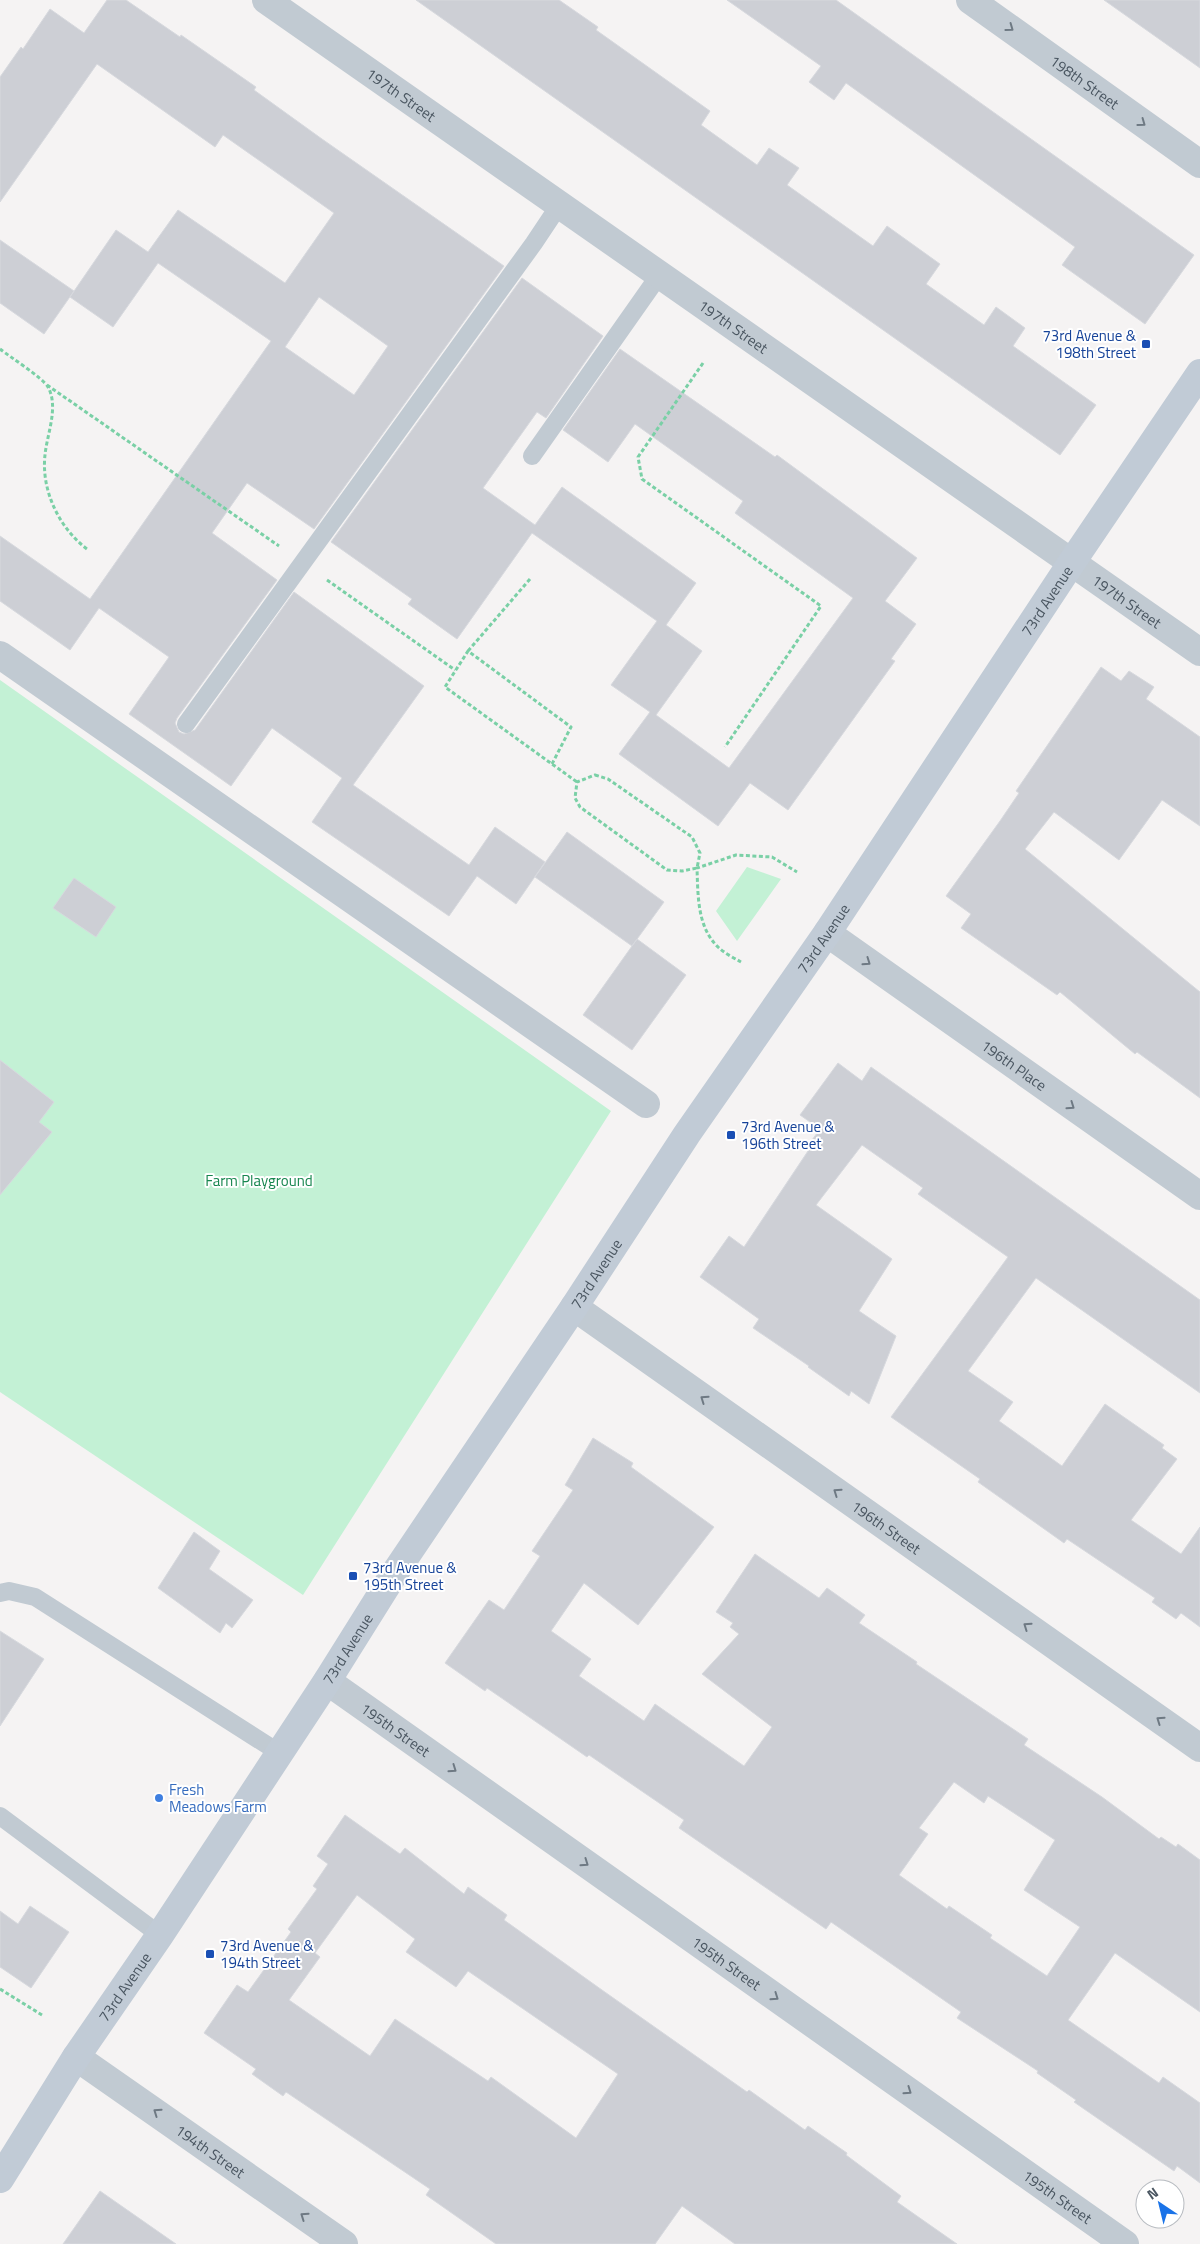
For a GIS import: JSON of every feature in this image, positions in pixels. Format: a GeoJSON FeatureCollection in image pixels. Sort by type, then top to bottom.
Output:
{"type":"FeatureCollection","features":[{"type":"Feature","properties":{"kind":"street","name":"197th Street"},"geometry":{"type":"LineString","coordinates":[[266,0],[1200,652]]}},
{"type":"Feature","properties":{"kind":"street","name":"198th Street"},"geometry":{"type":"LineString","coordinates":[[970,0],[1200,164]]}},
{"type":"Feature","properties":{"kind":"street","name":"73rd Avenue"},"geometry":{"type":"LineString","coordinates":[[0,2179],[76,2056],[160,1935],[278,1752],[327,1681],[405,1558],[574,1307],[687,1134],[827,934],[1072,562],[1200,373]]}},
{"type":"Feature","properties":{"kind":"street"},"geometry":{"type":"LineString","coordinates":[[0,655],[646,1104]]}},
{"type":"Feature","properties":{"kind":"street","name":"196th Place"},"geometry":{"type":"LineString","coordinates":[[827,934],[1200,1196]]}},
{"type":"Feature","properties":{"kind":"street","name":"196th Street"},"geometry":{"type":"LineString","coordinates":[[574,1307],[1200,1748]]}},
{"type":"Feature","properties":{"kind":"street","name":"195th Street"},"geometry":{"type":"LineString","coordinates":[[327,1681],[1125,2244]]}},
{"type":"Feature","properties":{"kind":"street","name":"194th Street"},"geometry":{"type":"LineString","coordinates":[[76,2056],[344,2244]]}},
{"type":"Feature","properties":{"kind":"lane"},"geometry":{"type":"LineString","coordinates":[[186,724],[529,251],[560,204]]}},
{"type":"Feature","properties":{"kind":"lane"},"geometry":{"type":"LineString","coordinates":[[532,456],[660,274]]}},
{"type":"Feature","properties":{"kind":"lane"},"geometry":{"type":"LineString","coordinates":[[0,1593],[9,1591],[35,1597],[278,1752]]}},
{"type":"Feature","properties":{"kind":"lane"},"geometry":{"type":"LineString","coordinates":[[0,1816],[160,1935]]}},
{"type":"Feature","properties":{"kind":"path"},"geometry":{"type":"LineString","coordinates":[[0,350],[47,385],[455,670]]}},
{"type":"Feature","properties":{"kind":"path"},"geometry":{"type":"LineString","coordinates":[[703,363],[638,457],[642,479],[821,606],[725,747]]}},
{"type":"Feature","properties":{"kind":"path"},"geometry":{"type":"LineString","coordinates":[[47,385],[53,398],[45,457],[51,502],[63,524],[77,542],[87,549]]}},
{"type":"Feature","properties":{"kind":"path"},"geometry":{"type":"LineString","coordinates":[[530,579],[468,651],[445,687],[577,782]]}},
{"type":"Feature","properties":{"kind":"path"},"geometry":{"type":"LineString","coordinates":[[468,651],[571,727],[552,764]]}},
{"type":"Feature","properties":{"kind":"path"},"geometry":{"type":"LineString","coordinates":[[577,782],[595,775],[608,779],[692,837],[700,853],[697,868],[698,906],[709,934],[718,947],[741,962]]}},
{"type":"Feature","properties":{"kind":"path"},"geometry":{"type":"LineString","coordinates":[[577,782],[575,798],[580,807],[667,870],[682,871],[697,868],[736,855],[772,856],[797,872]]}},
{"type":"Feature","properties":{"kind":"path"},"geometry":{"type":"LineString","coordinates":[[0,1989],[42,2015]]}},
{"type":"Feature","properties":{"kind":"green space","name":"Farm Playground"},"geometry":{"type":"Polygon","coordinates":[[[0,680],[611,1111],[303,1595],[0,1392],[0,680]]]}},
{"type":"Feature","properties":{"kind":"green space"},"geometry":{"type":"Polygon","coordinates":[[[747,867],[781,879],[737,941],[716,911],[747,867]]]}},
{"type":"Feature","properties":{"kind":"building"},"geometry":{"type":"Polygon","coordinates":[[[107,0],[126,0],[180,37],[181,35],[256,87],[254,90],[504,266],[314,529],[247,483],[212,533],[277,580],[175,723],[179,732],[184,734],[195,730],[294,592],[424,686],[353,785],[469,865],[495,827],[545,862],[516,904],[477,876],[449,916],[312,822],[342,778],[272,728],[231,786],[129,714],[169,657],[99,608],[70,650],[0,601],[0,536],[90,599],[271,341],[158,263],[113,327],[70,297],[116,230],[148,252],[178,210],[285,283],[334,213],[223,135],[215,147],[97,64],[0,202],[0,77],[21,47],[23,49],[50,9],[84,33],[107,0]],[[319,297],[285,347],[354,395],[388,346],[319,297]]]}},
{"type":"Feature","properties":{"kind":"building"},"geometry":{"type":"Polygon","coordinates":[[[416,0],[559,0],[598,27],[596,30],[710,111],[701,125],[757,165],[769,148],[799,168],[787,185],[873,246],[887,226],[940,264],[926,284],[984,325],[996,307],[1025,328],[1013,346],[1096,405],[1060,455],[416,0]]]}},
{"type":"Feature","properties":{"kind":"building"},"geometry":{"type":"Polygon","coordinates":[[[727,0],[836,0],[1194,255],[1145,324],[1062,265],[1075,247],[846,83],[834,100],[809,82],[821,66],[727,0]]]}},
{"type":"Feature","properties":{"kind":"building"},"geometry":{"type":"Polygon","coordinates":[[[1104,0],[1200,0],[1200,68],[1169,46],[1104,0]]]}},
{"type":"Feature","properties":{"kind":"building"},"geometry":{"type":"Polygon","coordinates":[[[0,240],[74,291],[44,334],[0,303],[0,240]]]}},
{"type":"Feature","properties":{"kind":"building"},"geometry":{"type":"Polygon","coordinates":[[[522,278],[603,336],[546,418],[537,412],[483,488],[535,525],[562,487],[696,583],[666,625],[702,651],[656,715],[729,768],[853,598],[735,513],[743,501],[635,424],[608,462],[563,430],[620,349],[775,457],[777,455],[917,558],[885,601],[916,624],[891,659],[895,661],[788,810],[750,783],[718,826],[619,754],[650,712],[611,685],[657,621],[532,533],[457,639],[408,604],[412,599],[331,542],[522,278]]]}},
{"type":"Feature","properties":{"kind":"building"},"geometry":{"type":"Polygon","coordinates":[[[1101,667],[1121,681],[1129,671],[1154,687],[1146,699],[1200,737],[1200,826],[1162,800],[1119,860],[1054,812],[1025,849],[1200,992],[1200,1098],[1137,1052],[1135,1054],[1060,992],[1057,995],[961,928],[971,914],[946,896],[1019,793],[1016,791],[1101,667]]]}},
{"type":"Feature","properties":{"kind":"building"},"geometry":{"type":"Polygon","coordinates":[[[567,832],[664,902],[632,946],[535,877],[567,832]]]}},
{"type":"Feature","properties":{"kind":"building"},"geometry":{"type":"Polygon","coordinates":[[[74,878],[116,907],[96,937],[53,908],[74,878]]]}},
{"type":"Feature","properties":{"kind":"building"},"geometry":{"type":"Polygon","coordinates":[[[637,939],[686,975],[632,1050],[583,1015],[637,939]]]}},
{"type":"Feature","properties":{"kind":"building"},"geometry":{"type":"Polygon","coordinates":[[[0,1060],[54,1102],[39,1122],[52,1132],[0,1195],[0,1060]]]}},
{"type":"Feature","properties":{"kind":"building"},"geometry":{"type":"Polygon","coordinates":[[[838,1063],[862,1081],[871,1067],[1200,1300],[1200,1393],[1036,1278],[968,1371],[1013,1402],[999,1421],[1062,1466],[1105,1404],[1164,1445],[1162,1448],[1177,1459],[1131,1520],[1181,1554],[1200,1527],[1200,1627],[1181,1613],[1176,1619],[1152,1602],[1155,1598],[1067,1539],[1064,1543],[978,1482],[980,1479],[891,1417],[1008,1257],[918,1194],[923,1188],[862,1145],[816,1205],[892,1259],[859,1311],[896,1336],[869,1404],[851,1391],[849,1396],[753,1328],[759,1319],[700,1277],[729,1236],[744,1247],[814,1142],[812,1140],[820,1129],[800,1115],[838,1063]]]}},
{"type":"Feature","properties":{"kind":"building"},"geometry":{"type":"Polygon","coordinates":[[[593,1438],[633,1463],[631,1467],[714,1527],[638,1625],[584,1583],[551,1631],[591,1659],[579,1676],[644,1721],[655,1704],[744,1766],[772,1727],[702,1674],[739,1634],[730,1627],[733,1623],[716,1612],[755,1554],[819,1598],[827,1588],[865,1615],[859,1623],[917,1662],[916,1664],[1028,1739],[1024,1745],[1102,1797],[1159,1839],[1161,1837],[1176,1847],[1178,1844],[1200,1860],[1200,2012],[1115,1953],[1068,2020],[1159,2083],[1163,2077],[1200,2103],[1200,2183],[1177,2166],[1174,2171],[1074,2102],[1076,2100],[1037,2073],[1038,2071],[957,2018],[961,2012],[831,1922],[826,1929],[679,1828],[684,1820],[589,1755],[587,1757],[487,1688],[485,1691],[445,1663],[489,1600],[504,1610],[540,1556],[532,1551],[573,1490],[565,1485],[593,1438]],[[954,1782],[919,1828],[928,1834],[899,1875],[947,1909],[949,1906],[992,1935],[990,1938],[1047,1976],[1080,1927],[1024,1890],[1055,1840],[988,1796],[984,1803],[954,1782]]]}},
{"type":"Feature","properties":{"kind":"building"},"geometry":{"type":"Polygon","coordinates":[[[194,1532],[220,1551],[209,1569],[253,1600],[232,1628],[226,1623],[220,1633],[158,1588],[194,1532]]]}},
{"type":"Feature","properties":{"kind":"building"},"geometry":{"type":"Polygon","coordinates":[[[0,1631],[44,1659],[0,1726],[0,1631]]]}},
{"type":"Feature","properties":{"kind":"building"},"geometry":{"type":"Polygon","coordinates":[[[345,1815],[400,1854],[405,1848],[464,1894],[468,1887],[507,1915],[504,1920],[747,2092],[749,2090],[805,2130],[808,2126],[847,2153],[846,2155],[901,2196],[897,2202],[957,2244],[735,2244],[682,2206],[655,2244],[496,2244],[426,2195],[430,2189],[286,2092],[283,2096],[252,2074],[256,2069],[204,2033],[237,1985],[248,1992],[291,1932],[288,1929],[317,1889],[313,1886],[328,1864],[317,1856],[345,1815]],[[357,1895],[315,1953],[320,1957],[289,2000],[370,2056],[395,2019],[488,2081],[491,2077],[576,2138],[618,2074],[468,1971],[456,1987],[406,1952],[415,1939],[357,1895]]]}},
{"type":"Feature","properties":{"kind":"building"},"geometry":{"type":"Polygon","coordinates":[[[30,1906],[69,1932],[31,1988],[0,1967],[0,1911],[18,1924],[30,1906]]]}},
{"type":"Feature","properties":{"kind":"building"},"geometry":{"type":"Polygon","coordinates":[[[100,2191],[176,2244],[63,2244],[100,2191]]]}},
{"type":"Feature","properties":{"kind":"place","name":"73rd Avenue & 198th Street"},"geometry":{"type":"Point","coordinates":[1146,344]}},
{"type":"Feature","properties":{"kind":"place","name":"73rd Avenue & 196th Street"},"geometry":{"type":"Point","coordinates":[731,1135]}},
{"type":"Feature","properties":{"kind":"place","name":"73rd Avenue & 195th Street"},"geometry":{"type":"Point","coordinates":[353,1576]}},
{"type":"Feature","properties":{"kind":"place","name":"Fresh Meadows Farm"},"geometry":{"type":"Point","coordinates":[159,1798]}},
{"type":"Feature","properties":{"kind":"place","name":"73rd Avenue & 194th Street"},"geometry":{"type":"Point","coordinates":[210,1954]}}]}
